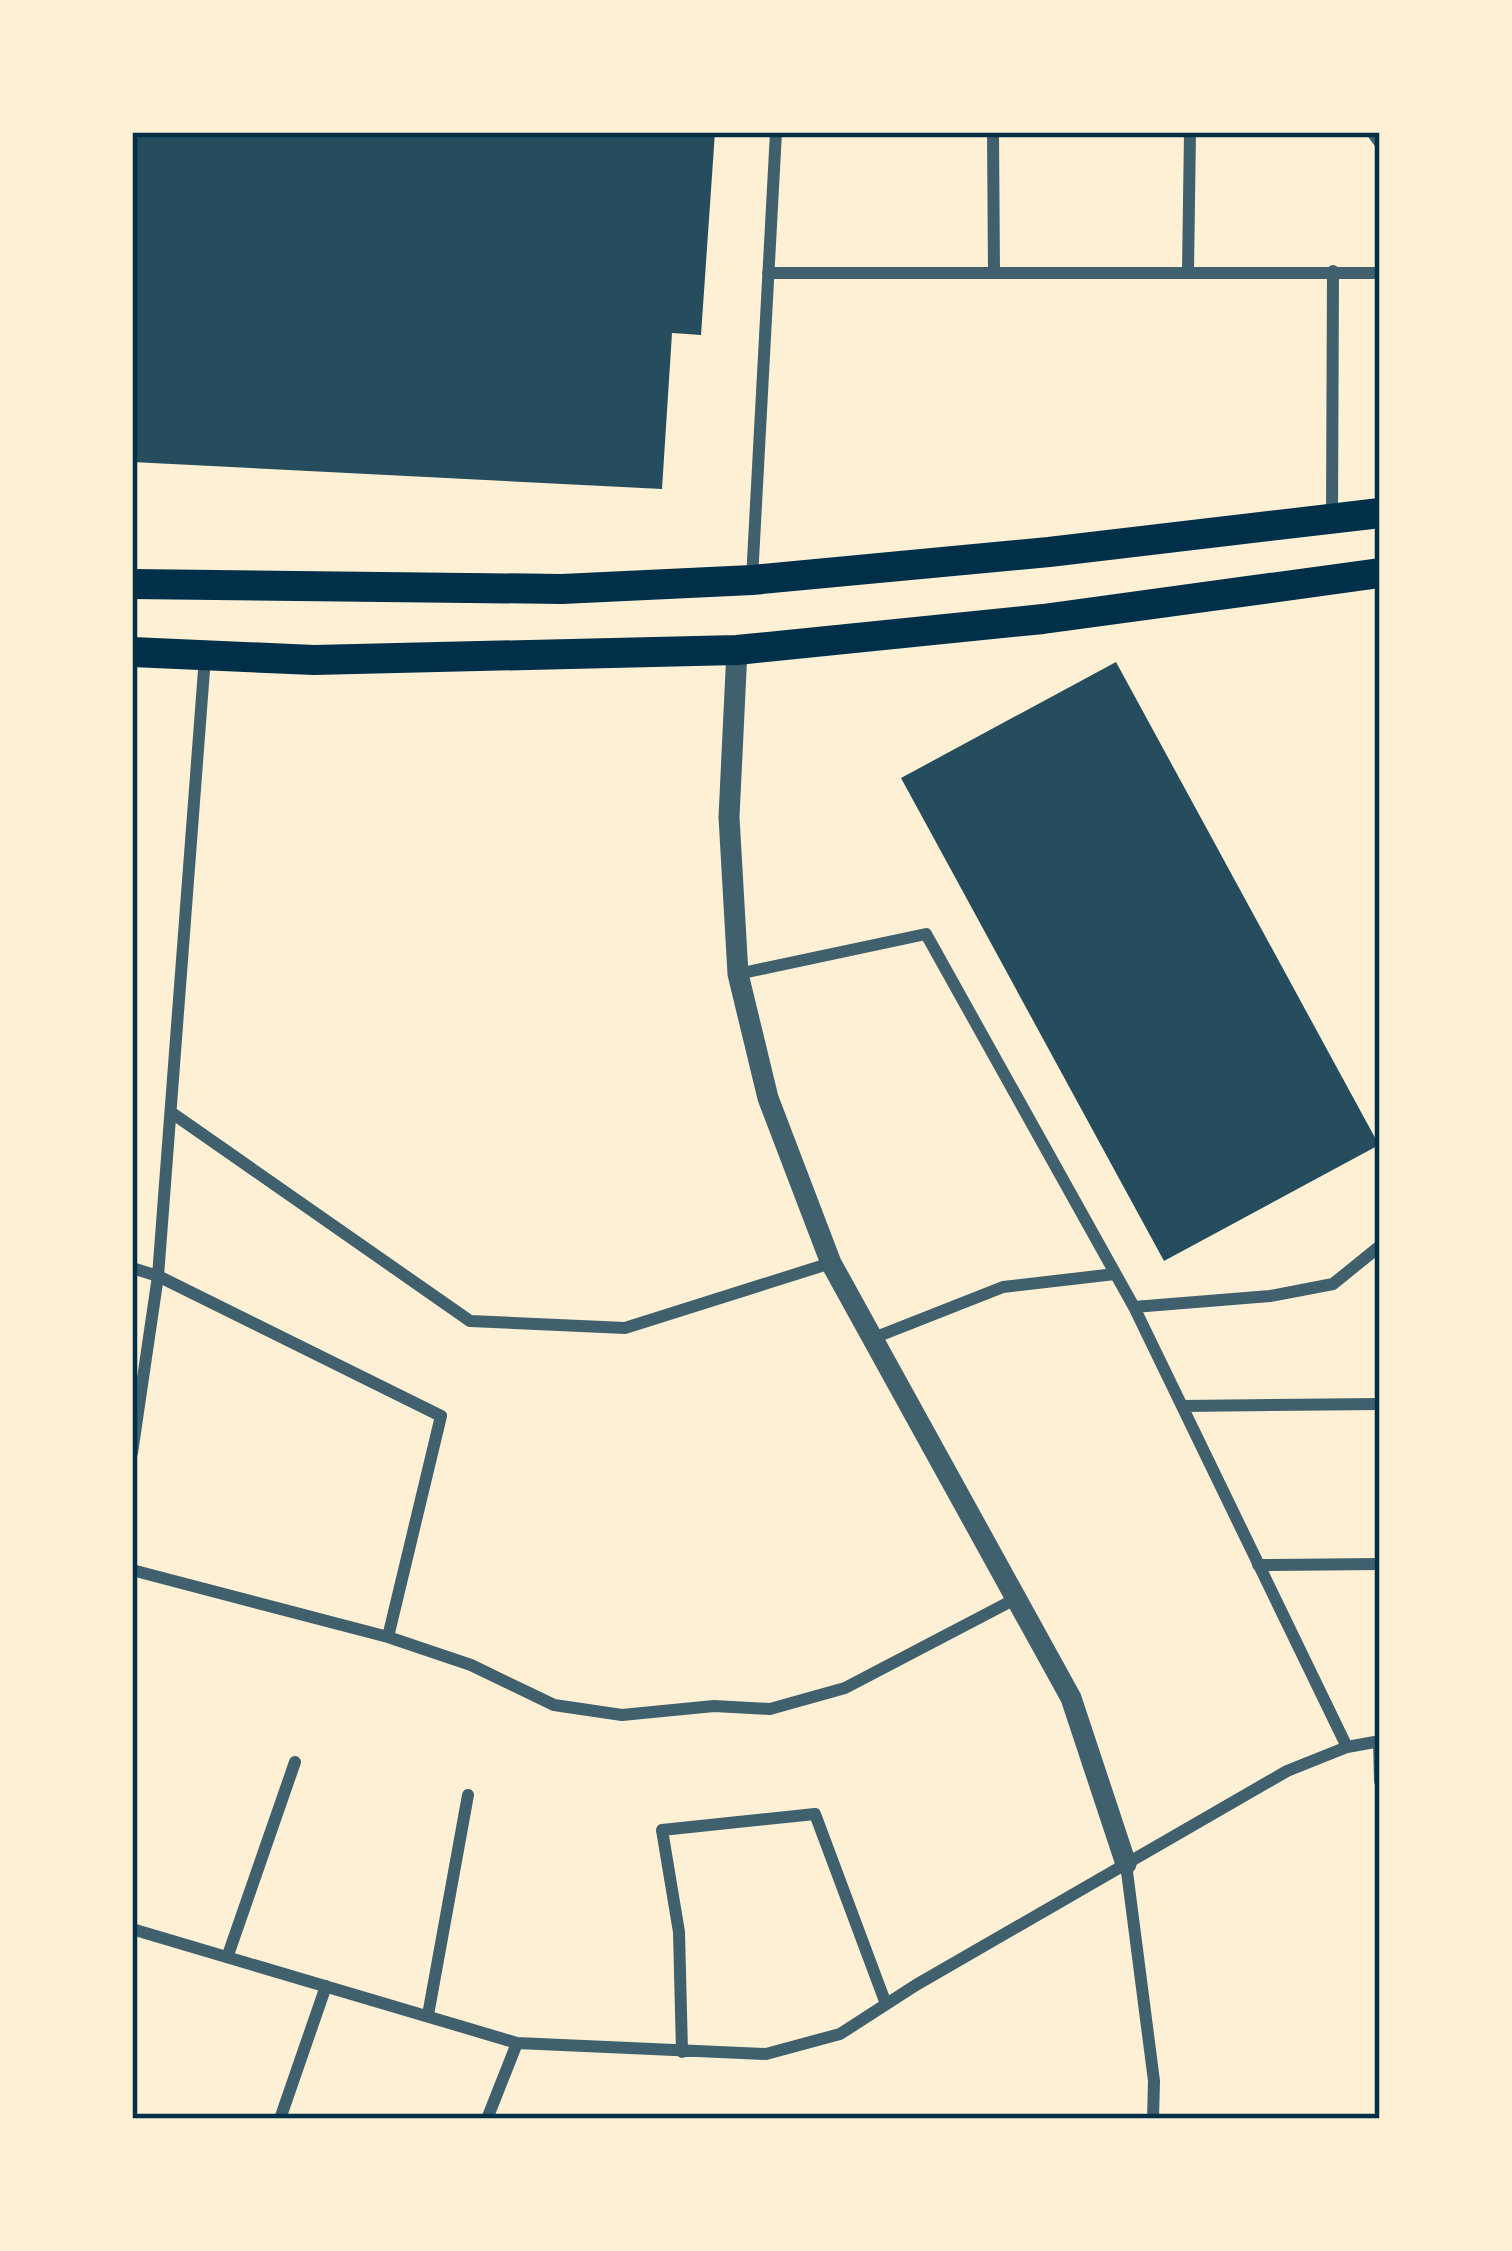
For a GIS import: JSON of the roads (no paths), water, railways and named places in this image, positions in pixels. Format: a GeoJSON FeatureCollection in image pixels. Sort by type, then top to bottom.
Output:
{"type":"FeatureCollection","features":[{"type":"Feature","properties":{"kind":"main road"},"geometry":{"type":"LineString","coordinates":[[132,584],[562,589],[752,580],[1380,513]]}},
{"type":"Feature","properties":{"kind":"main road"},"geometry":{"type":"LineString","coordinates":[[132,652],[314,660],[737,650],[1043,619],[1380,573]]}},
{"type":"Feature","properties":{"kind":"street"},"geometry":{"type":"LineString","coordinates":[[752,580],[776,132]]}},
{"type":"Feature","properties":{"kind":"street"},"geometry":{"type":"LineString","coordinates":[[993,132],[994,272]]}},
{"type":"Feature","properties":{"kind":"street"},"geometry":{"type":"LineString","coordinates":[[1187,271],[1190,132]]}},
{"type":"Feature","properties":{"kind":"street"},"geometry":{"type":"LineString","coordinates":[[1372,132],[1380,143]]}},
{"type":"Feature","properties":{"kind":"street"},"geometry":{"type":"LineString","coordinates":[[1332,517],[1333,271]]}},
{"type":"Feature","properties":{"kind":"street"},"geometry":{"type":"LineString","coordinates":[[768,273],[1380,273]]}},
{"type":"Feature","properties":{"kind":"street"},"geometry":{"type":"LineString","coordinates":[[737,650],[729,817],[738,974],[768,1098],[831,1263],[1071,1698],[1126,1864],[1154,2081],[1153,2119]]}},
{"type":"Feature","properties":{"kind":"street"},"geometry":{"type":"LineString","coordinates":[[132,1453],[158,1276],[205,657]]}},
{"type":"Feature","properties":{"kind":"street"},"geometry":{"type":"LineString","coordinates":[[738,974],[926,934],[1134,1307],[1347,1747]]}},
{"type":"Feature","properties":{"kind":"street"},"geometry":{"type":"LineString","coordinates":[[172,1113],[470,1321],[625,1328],[831,1263]]}},
{"type":"Feature","properties":{"kind":"street"},"geometry":{"type":"LineString","coordinates":[[1134,1307],[1270,1296],[1333,1284],[1380,1246]]}},
{"type":"Feature","properties":{"kind":"street"},"geometry":{"type":"LineString","coordinates":[[132,1268],[158,1276],[442,1416],[388,1637]]}},
{"type":"Feature","properties":{"kind":"street"},"geometry":{"type":"LineString","coordinates":[[870,1339],[1004,1287],[1115,1274]]}},
{"type":"Feature","properties":{"kind":"street"},"geometry":{"type":"LineString","coordinates":[[1181,1406],[1380,1404]]}},
{"type":"Feature","properties":{"kind":"street"},"geometry":{"type":"LineString","coordinates":[[1258,1565],[1380,1564]]}},
{"type":"Feature","properties":{"kind":"street"},"geometry":{"type":"LineString","coordinates":[[132,1570],[388,1637],[471,1665],[554,1705],[622,1715],[714,1706],[770,1708],[845,1688],[1017,1598]]}},
{"type":"Feature","properties":{"kind":"street"},"geometry":{"type":"LineString","coordinates":[[132,1929],[517,2043],[766,2054],[840,2034],[1287,1772],[1347,1747],[1380,1741],[1380,1780]]}},
{"type":"Feature","properties":{"kind":"street"},"geometry":{"type":"LineString","coordinates":[[228,1955],[295,1762]]}},
{"type":"Feature","properties":{"kind":"street"},"geometry":{"type":"LineString","coordinates":[[428,2014],[469,1795]]}},
{"type":"Feature","properties":{"kind":"street"},"geometry":{"type":"LineString","coordinates":[[682,2052],[679,1932],[662,1830],[815,1814],[886,2004]]}},
{"type":"Feature","properties":{"kind":"street"},"geometry":{"type":"LineString","coordinates":[[280,2119],[326,1986]]}},
{"type":"Feature","properties":{"kind":"street"},"geometry":{"type":"LineString","coordinates":[[487,2119],[517,2043]]}}]}
